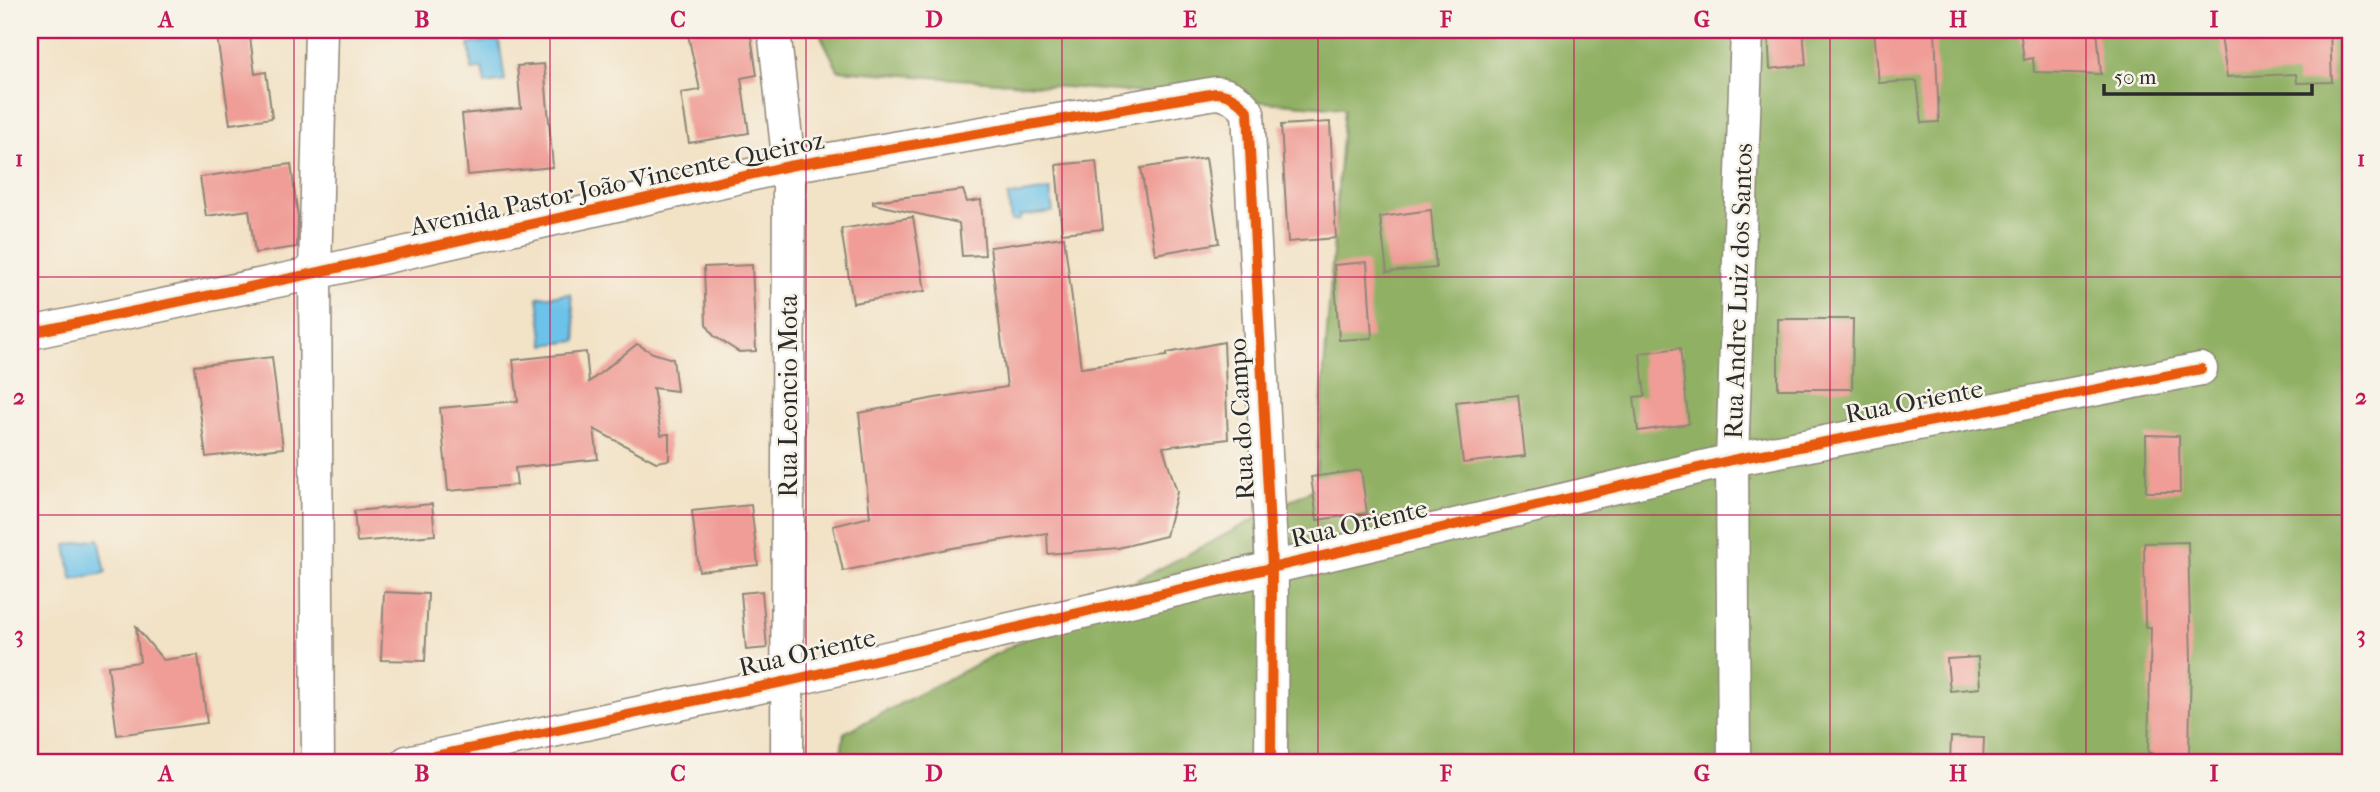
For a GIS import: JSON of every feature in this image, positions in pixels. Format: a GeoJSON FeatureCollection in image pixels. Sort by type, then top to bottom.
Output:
{"type":"FeatureCollection","features":[{"type":"Feature","properties":{"kind":"street"},"geometry":{"type":"LineString","coordinates":[[318,762],[315,273],[321,30]]}},
{"type":"Feature","properties":{"kind":"street","name":"Rua Leoncio Mota"},"geometry":{"type":"LineString","coordinates":[[774,30],[789,166],[787,762]]}},
{"type":"Feature","properties":{"kind":"street","name":"Rua Andre Luiz dos Santos"},"geometry":{"type":"LineString","coordinates":[[1734,762],[1732,460],[1747,30]]}},
{"type":"Feature","properties":{"kind":"street","name":"Avenida Pastor João Vincente Queiroz"},"geometry":{"type":"LineString","coordinates":[[30,333],[315,273],[789,166],[1216,93]]}},
{"type":"Feature","properties":{"kind":"street","name":"Rua do Campo"},"geometry":{"type":"LineString","coordinates":[[1216,93],[1232,96],[1248,113],[1272,567],[1271,762]]}},
{"type":"Feature","properties":{"kind":"street","name":"Rua Oriente"},"geometry":{"type":"LineString","coordinates":[[407,762],[788,681],[1732,460],[2201,369]]}},
{"type":"Feature","properties":{"kind":"green space"},"geometry":{"type":"Polygon","coordinates":[[[818,30],[2350,30],[2350,762],[840,762],[844,733],[1315,488],[1344,108],[838,70],[818,30]]]}},
{"type":"Feature","properties":{"kind":"water"},"geometry":{"type":"Polygon","coordinates":[[[499,40],[505,81],[485,84],[482,68],[472,70],[469,44],[499,40]]]}},
{"type":"Feature","properties":{"kind":"water"},"geometry":{"type":"Polygon","coordinates":[[[1050,190],[1053,212],[1020,216],[1020,220],[1011,221],[1008,196],[1050,190]]]}},
{"type":"Feature","properties":{"kind":"water"},"geometry":{"type":"Polygon","coordinates":[[[571,294],[577,341],[544,345],[538,297],[571,294]]]}},
{"type":"Feature","properties":{"kind":"water"},"geometry":{"type":"Polygon","coordinates":[[[99,539],[106,573],[72,579],[66,545],[99,539]]]}},
{"type":"Feature","properties":{"kind":"building"},"geometry":{"type":"Polygon","coordinates":[[[216,30],[249,30],[255,74],[266,72],[272,118],[230,124],[216,30]]]}},
{"type":"Feature","properties":{"kind":"building"},"geometry":{"type":"Polygon","coordinates":[[[687,30],[750,30],[757,75],[741,78],[749,133],[689,143],[681,93],[700,90],[687,30]]]}},
{"type":"Feature","properties":{"kind":"building"},"geometry":{"type":"Polygon","coordinates":[[[1768,30],[1803,30],[1806,65],[1770,69],[1768,30]]]}},
{"type":"Feature","properties":{"kind":"building"},"geometry":{"type":"Polygon","coordinates":[[[1874,30],[1935,30],[1939,122],[1922,123],[1917,81],[1879,83],[1874,30]]]}},
{"type":"Feature","properties":{"kind":"building"},"geometry":{"type":"Polygon","coordinates":[[[2020,30],[2097,30],[2101,74],[2034,72],[2033,58],[2024,60],[2020,30]]]}},
{"type":"Feature","properties":{"kind":"building"},"geometry":{"type":"Polygon","coordinates":[[[2220,30],[2330,30],[2332,82],[2297,83],[2296,74],[2227,77],[2220,30]]]}},
{"type":"Feature","properties":{"kind":"building"},"geometry":{"type":"Polygon","coordinates":[[[544,64],[553,167],[468,175],[462,114],[521,108],[517,66],[544,64]]]}},
{"type":"Feature","properties":{"kind":"building"},"geometry":{"type":"Polygon","coordinates":[[[1330,122],[1336,238],[1288,242],[1281,125],[1330,122]]]}},
{"type":"Feature","properties":{"kind":"building"},"geometry":{"type":"Polygon","coordinates":[[[1206,158],[1219,243],[1155,254],[1141,168],[1206,158]]]}},
{"type":"Feature","properties":{"kind":"building"},"geometry":{"type":"Polygon","coordinates":[[[1096,161],[1103,229],[1062,233],[1056,165],[1096,161]]]}},
{"type":"Feature","properties":{"kind":"building"},"geometry":{"type":"Polygon","coordinates":[[[291,164],[298,217],[297,247],[255,253],[249,210],[206,216],[200,177],[291,164]]]}},
{"type":"Feature","properties":{"kind":"building"},"geometry":{"type":"Polygon","coordinates":[[[963,190],[967,202],[981,200],[985,255],[962,256],[959,223],[873,204],[873,201],[963,190]]]}},
{"type":"Feature","properties":{"kind":"building"},"geometry":{"type":"Polygon","coordinates":[[[1431,210],[1436,268],[1387,272],[1380,217],[1431,210]]]}},
{"type":"Feature","properties":{"kind":"building"},"geometry":{"type":"Polygon","coordinates":[[[913,217],[925,291],[853,303],[841,229],[913,217]]]}},
{"type":"Feature","properties":{"kind":"building"},"geometry":{"type":"Polygon","coordinates":[[[1064,237],[1081,368],[1167,356],[1167,353],[1224,342],[1228,439],[1163,447],[1177,492],[1166,536],[1118,548],[1048,554],[1047,533],[952,548],[843,571],[833,526],[870,517],[859,413],[1007,387],[990,247],[1064,237]]]}},
{"type":"Feature","properties":{"kind":"building"},"geometry":{"type":"Polygon","coordinates":[[[1367,262],[1372,338],[1339,340],[1334,265],[1367,262]]]}},
{"type":"Feature","properties":{"kind":"building"},"geometry":{"type":"Polygon","coordinates":[[[752,265],[756,351],[739,352],[714,336],[706,324],[704,267],[752,265]]]}},
{"type":"Feature","properties":{"kind":"building"},"geometry":{"type":"Polygon","coordinates":[[[1778,319],[1853,319],[1852,389],[1778,389],[1778,319]]]}},
{"type":"Feature","properties":{"kind":"building"},"geometry":{"type":"Polygon","coordinates":[[[637,344],[653,353],[673,359],[677,391],[653,388],[661,435],[669,434],[669,460],[656,462],[594,429],[598,459],[515,468],[517,485],[448,491],[440,408],[518,401],[513,360],[586,352],[589,382],[637,344]]]}},
{"type":"Feature","properties":{"kind":"building"},"geometry":{"type":"Polygon","coordinates":[[[1680,348],[1689,424],[1638,431],[1634,397],[1645,396],[1640,353],[1680,348]]]}},
{"type":"Feature","properties":{"kind":"building"},"geometry":{"type":"Polygon","coordinates":[[[272,357],[283,448],[206,457],[194,366],[272,357]]]}},
{"type":"Feature","properties":{"kind":"building"},"geometry":{"type":"Polygon","coordinates":[[[1518,395],[1525,456],[1463,463],[1456,402],[1518,395]]]}},
{"type":"Feature","properties":{"kind":"building"},"geometry":{"type":"Polygon","coordinates":[[[2146,435],[2179,436],[2180,492],[2146,492],[2146,435]]]}},
{"type":"Feature","properties":{"kind":"building"},"geometry":{"type":"Polygon","coordinates":[[[1361,470],[1367,513],[1317,520],[1311,477],[1361,470]]]}},
{"type":"Feature","properties":{"kind":"building"},"geometry":{"type":"Polygon","coordinates":[[[432,504],[435,535],[357,542],[354,511],[432,504]]]}},
{"type":"Feature","properties":{"kind":"building"},"geometry":{"type":"Polygon","coordinates":[[[751,505],[758,565],[699,571],[692,511],[751,505]]]}},
{"type":"Feature","properties":{"kind":"building"},"geometry":{"type":"Polygon","coordinates":[[[2188,542],[2191,660],[2189,754],[2180,754],[2180,762],[2152,762],[2152,753],[2148,753],[2151,627],[2145,627],[2144,543],[2188,542]]]}},
{"type":"Feature","properties":{"kind":"building"},"geometry":{"type":"Polygon","coordinates":[[[762,591],[767,648],[746,650],[741,593],[762,591]]]}},
{"type":"Feature","properties":{"kind":"building"},"geometry":{"type":"Polygon","coordinates":[[[384,592],[428,594],[425,661],[381,660],[384,592]]]}},
{"type":"Feature","properties":{"kind":"building"},"geometry":{"type":"Polygon","coordinates":[[[136,627],[163,660],[198,655],[207,723],[117,735],[108,666],[140,662],[136,627]]]}},
{"type":"Feature","properties":{"kind":"building"},"geometry":{"type":"Polygon","coordinates":[[[1978,657],[1980,688],[1950,691],[1947,659],[1978,657]]]}},
{"type":"Feature","properties":{"kind":"building"},"geometry":{"type":"Polygon","coordinates":[[[1951,737],[1984,738],[1983,762],[1950,762],[1951,737]]]}},
{"type":"Feature","properties":{"kind":"cycle path"},"geometry":{"type":"LineString","coordinates":[[30,333],[315,273],[789,166],[1216,93],[1226,95],[1238,101],[1248,112],[1272,567],[1271,762]]}},
{"type":"Feature","properties":{"kind":"cycle path"},"geometry":{"type":"LineString","coordinates":[[407,762],[788,681],[1732,460],[2201,369]]}}]}
